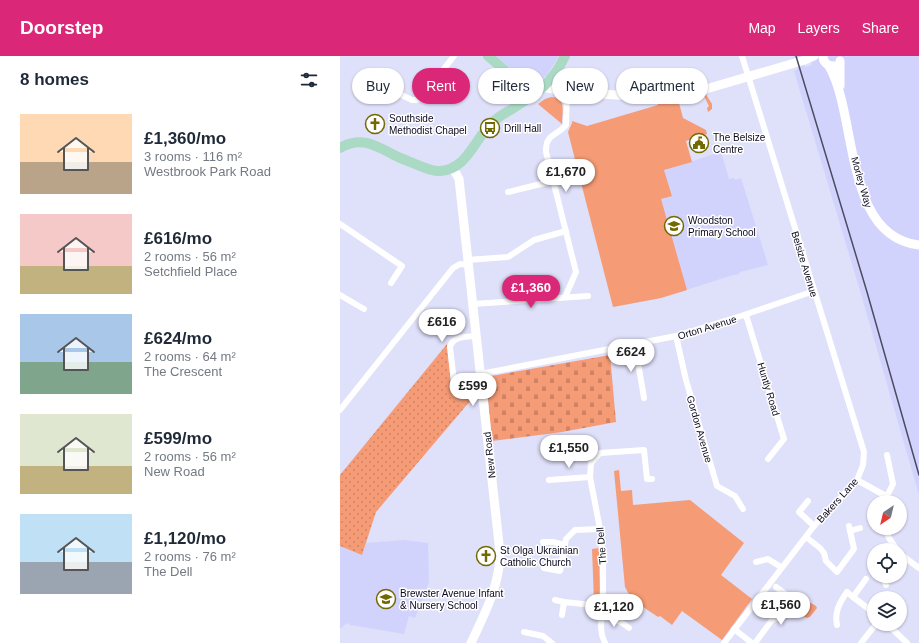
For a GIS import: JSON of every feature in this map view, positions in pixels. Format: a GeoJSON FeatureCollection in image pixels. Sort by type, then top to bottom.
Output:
{"type":"FeatureCollection","features":[{"type":"Feature","properties":{"kind":"main road"},"geometry":{"type":"LineString","coordinates":[[488,56],[502,68]]}},
{"type":"Feature","properties":{"kind":"main road"},"geometry":{"type":"LineString","coordinates":[[544,86],[556,73],[565,56]]}},
{"type":"Feature","properties":{"kind":"main road"},"geometry":{"type":"LineString","coordinates":[[340,148],[345,145],[361,142],[373,144],[396,156],[428,169],[441,171],[453,168],[460,164],[490,124],[495,119],[518,104]]}},
{"type":"Feature","properties":{"kind":"street"},"geometry":{"type":"LineString","coordinates":[[404,96],[412,100],[421,98],[454,56]]}},
{"type":"Feature","properties":{"kind":"street","name":"Belsize Avenue"},"geometry":{"type":"LineString","coordinates":[[742,56],[864,452]]}},
{"type":"Feature","properties":{"kind":"street"},"geometry":{"type":"LineString","coordinates":[[608,94],[649,97],[670,97],[683,95],[805,60],[814,56]]}},
{"type":"Feature","properties":{"kind":"street"},"geometry":{"type":"LineString","coordinates":[[805,60],[826,62],[836,65],[840,58]]}},
{"type":"Feature","properties":{"kind":"street","name":"Morley Way"},"geometry":{"type":"LineString","coordinates":[[840,58],[840,93]]}},
{"type":"Feature","properties":{"kind":"street","name":"Morley Way"},"geometry":{"type":"LineString","coordinates":[[826,62],[840,93],[862,191],[871,213],[892,235],[910,244],[919,245]]}},
{"type":"Feature","properties":{"kind":"street"},"geometry":{"type":"LineString","coordinates":[[565,297],[576,272],[545,145],[550,137],[566,125],[567,104]]}},
{"type":"Feature","properties":{"kind":"street","name":"New Road"},"geometry":{"type":"LineString","coordinates":[[453,168],[459,179],[500,553],[500,564],[495,584],[471,643]]}},
{"type":"Feature","properties":{"kind":"street"},"geometry":{"type":"LineString","coordinates":[[508,192],[553,181]]}},
{"type":"Feature","properties":{"kind":"street"},"geometry":{"type":"LineString","coordinates":[[340,224],[402,266],[391,283]]}},
{"type":"Feature","properties":{"kind":"street"},"geometry":{"type":"LineString","coordinates":[[340,410],[453,268],[468,262],[508,257],[534,240],[566,232]]}},
{"type":"Feature","properties":{"kind":"street","name":"Orton Avenue"},"geometry":{"type":"LineString","coordinates":[[480,374],[676,336],[746,315],[814,291]]}},
{"type":"Feature","properties":{"kind":"street"},"geometry":{"type":"LineString","coordinates":[[340,295],[364,309]]}},
{"type":"Feature","properties":{"kind":"street"},"geometry":{"type":"LineString","coordinates":[[473,304],[588,296]]}},
{"type":"Feature","properties":{"kind":"street","name":"Huntly Road"},"geometry":{"type":"LineString","coordinates":[[746,315],[784,438],[768,459]]}},
{"type":"Feature","properties":{"kind":"street"},"geometry":{"type":"LineString","coordinates":[[454,381],[450,347],[451,344],[456,339],[476,336]]}},
{"type":"Feature","properties":{"kind":"street","name":"Gordon Avenue"},"geometry":{"type":"LineString","coordinates":[[676,336],[686,380],[717,486],[735,496],[743,509]]}},
{"type":"Feature","properties":{"kind":"street"},"geometry":{"type":"LineString","coordinates":[[635,345],[644,398]]}},
{"type":"Feature","properties":{"kind":"street","name":"The Dell"},"geometry":{"type":"LineString","coordinates":[[605,643],[602,635],[603,556],[600,529],[590,477],[591,463],[600,453],[644,450],[647,479],[652,479]]}},
{"type":"Feature","properties":{"kind":"street","name":"Bakers Lane"},"geometry":{"type":"LineString","coordinates":[[724,643],[814,526],[857,480],[863,465],[864,452]]}},
{"type":"Feature","properties":{"kind":"street"},"geometry":{"type":"LineString","coordinates":[[887,455],[893,484],[887,495]]}},
{"type":"Feature","properties":{"kind":"street"},"geometry":{"type":"LineString","coordinates":[[549,480],[590,477]]}},
{"type":"Feature","properties":{"kind":"street"},"geometry":{"type":"LineString","coordinates":[[857,480],[879,495]]}},
{"type":"Feature","properties":{"kind":"street","name":"Bakers Lane"},"geometry":{"type":"LineString","coordinates":[[808,501],[799,512],[814,526]]}},
{"type":"Feature","properties":{"kind":"street"},"geometry":{"type":"LineString","coordinates":[[806,537],[824,553],[826,561],[835,574],[854,549],[849,529],[860,528]]}},
{"type":"Feature","properties":{"kind":"street"},"geometry":{"type":"LineString","coordinates":[[544,568],[560,571],[566,540],[575,530],[600,529]]}},
{"type":"Feature","properties":{"kind":"street"},"geometry":{"type":"LineString","coordinates":[[542,542],[553,542],[565,545]]}},
{"type":"Feature","properties":{"kind":"street"},"geometry":{"type":"LineString","coordinates":[[756,562],[768,559],[781,567]]}},
{"type":"Feature","properties":{"kind":"street"},"geometry":{"type":"LineString","coordinates":[[907,560],[919,568]]}},
{"type":"Feature","properties":{"kind":"street"},"geometry":{"type":"LineString","coordinates":[[853,597],[866,579]]}},
{"type":"Feature","properties":{"kind":"street"},"geometry":{"type":"LineString","coordinates":[[776,587],[805,609]]}},
{"type":"Feature","properties":{"kind":"street"},"geometry":{"type":"LineString","coordinates":[[837,625],[836,612],[847,592],[867,608]]}},
{"type":"Feature","properties":{"kind":"street"},"geometry":{"type":"LineString","coordinates":[[555,600],[602,606]]}},
{"type":"Feature","properties":{"kind":"street"},"geometry":{"type":"LineString","coordinates":[[562,615],[564,602]]}},
{"type":"Feature","properties":{"kind":"street"},"geometry":{"type":"LineString","coordinates":[[734,629],[753,643],[772,620],[784,615],[795,602]]}},
{"type":"Feature","properties":{"kind":"street"},"geometry":{"type":"LineString","coordinates":[[602,617],[609,617],[619,620],[629,628]]}},
{"type":"Feature","properties":{"kind":"street"},"geometry":{"type":"LineString","coordinates":[[861,643],[870,631]]}},
{"type":"Feature","properties":{"kind":"street"},"geometry":{"type":"LineString","coordinates":[[894,631],[907,643]]}},
{"type":"Feature","properties":{"kind":"street"},"geometry":{"type":"LineString","coordinates":[[524,632],[543,636],[552,643]]}},
{"type":"Feature","properties":{"kind":"shaded area"},"geometry":{"type":"Polygon","coordinates":[[[496,56],[559,56],[544,77],[544,68],[511,68],[496,56]]]}},
{"type":"Feature","properties":{"kind":"shaded area"},"geometry":{"type":"Polygon","coordinates":[[[794,56],[801,56],[805,67],[812,65],[810,56],[919,56],[919,495],[861,294],[794,71],[798,69],[794,56]]]}},
{"type":"Feature","properties":{"kind":"shaded area","name":"Woodston Primary School"},"geometry":{"type":"Polygon","coordinates":[[[721,152],[729,179],[734,178],[735,180],[741,178],[768,265],[740,272],[739,274],[661,298],[613,307],[661,199],[672,195],[664,170],[721,152]]]}},
{"type":"Feature","properties":{"kind":"shaded area","name":"Brewster Avenue Infant & Nursery School"},"geometry":{"type":"Polygon","coordinates":[[[404,540],[428,543],[429,582],[415,618],[409,616],[404,634],[350,625],[347,623],[340,629],[340,546],[362,555],[366,543],[404,540]]]}},
{"type":"Feature","properties":{"kind":"green space"},"geometry":{"type":"Polygon","coordinates":[[[552,97],[552,104],[562,104],[562,124],[538,104],[544,104],[545,99],[552,97]]]}},
{"type":"Feature","properties":{"kind":"green space"},"geometry":{"type":"Polygon","coordinates":[[[708,98],[712,104],[712,109],[708,112],[707,108],[709,106],[708,98]]]}},
{"type":"Feature","properties":{"kind":"green space"},"geometry":{"type":"Polygon","coordinates":[[[679,104],[683,118],[706,130],[707,134],[686,141],[692,162],[664,170],[672,196],[661,199],[687,290],[661,298],[613,307],[568,132],[572,121],[587,126],[658,105],[679,104]]]}},
{"type":"Feature","properties":{"kind":"green space"},"geometry":{"type":"Polygon","coordinates":[[[447,344],[452,395],[465,407],[376,512],[362,555],[340,546],[340,475],[447,344]]]}},
{"type":"Feature","properties":{"kind":"green space"},"geometry":{"type":"Polygon","coordinates":[[[610,355],[616,422],[562,432],[492,441],[486,377],[610,355]]]}},
{"type":"Feature","properties":{"kind":"green space"},"geometry":{"type":"Polygon","coordinates":[[[477,377],[477,394],[465,407],[452,395],[451,385],[459,384],[459,379],[477,377]]]}},
{"type":"Feature","properties":{"kind":"green space"},"geometry":{"type":"Polygon","coordinates":[[[619,470],[621,491],[632,490],[633,505],[690,500],[744,543],[721,575],[752,599],[722,640],[682,611],[672,625],[640,604],[628,592],[625,587],[614,471],[619,470]]]}},
{"type":"Feature","properties":{"kind":"green space"},"geometry":{"type":"Polygon","coordinates":[[[599,548],[600,598],[597,601],[594,601],[592,549],[599,548]]]}},
{"type":"Feature","properties":{"kind":"green space"},"geometry":{"type":"Polygon","coordinates":[[[809,603],[817,608],[810,617],[807,618],[803,616],[803,613],[809,603]]]}},
{"type":"Feature","properties":{"kind":"railway"},"geometry":{"type":"LineString","coordinates":[[796,56],[867,292],[919,475]]}},
{"type":"Feature","properties":{"kind":"place","name":"Southside Methodist Chapel"},"geometry":{"type":"Point","coordinates":[375,124]}},
{"type":"Feature","properties":{"kind":"place","name":"Drill Hall"},"geometry":{"type":"Point","coordinates":[490,128]}},
{"type":"Feature","properties":{"kind":"place","name":"The Belsize Centre"},"geometry":{"type":"Point","coordinates":[699,143]}},
{"type":"Feature","properties":{"kind":"place","name":"Woodston Primary School"},"geometry":{"type":"Point","coordinates":[674,226]}},
{"type":"Feature","properties":{"kind":"place","name":"St Olga Ukrainian Catholic Church"},"geometry":{"type":"Point","coordinates":[486,556]}},
{"type":"Feature","properties":{"kind":"place","name":"Brewster Avenue Infant & Nursery School"},"geometry":{"type":"Point","coordinates":[386,599]}}]}
